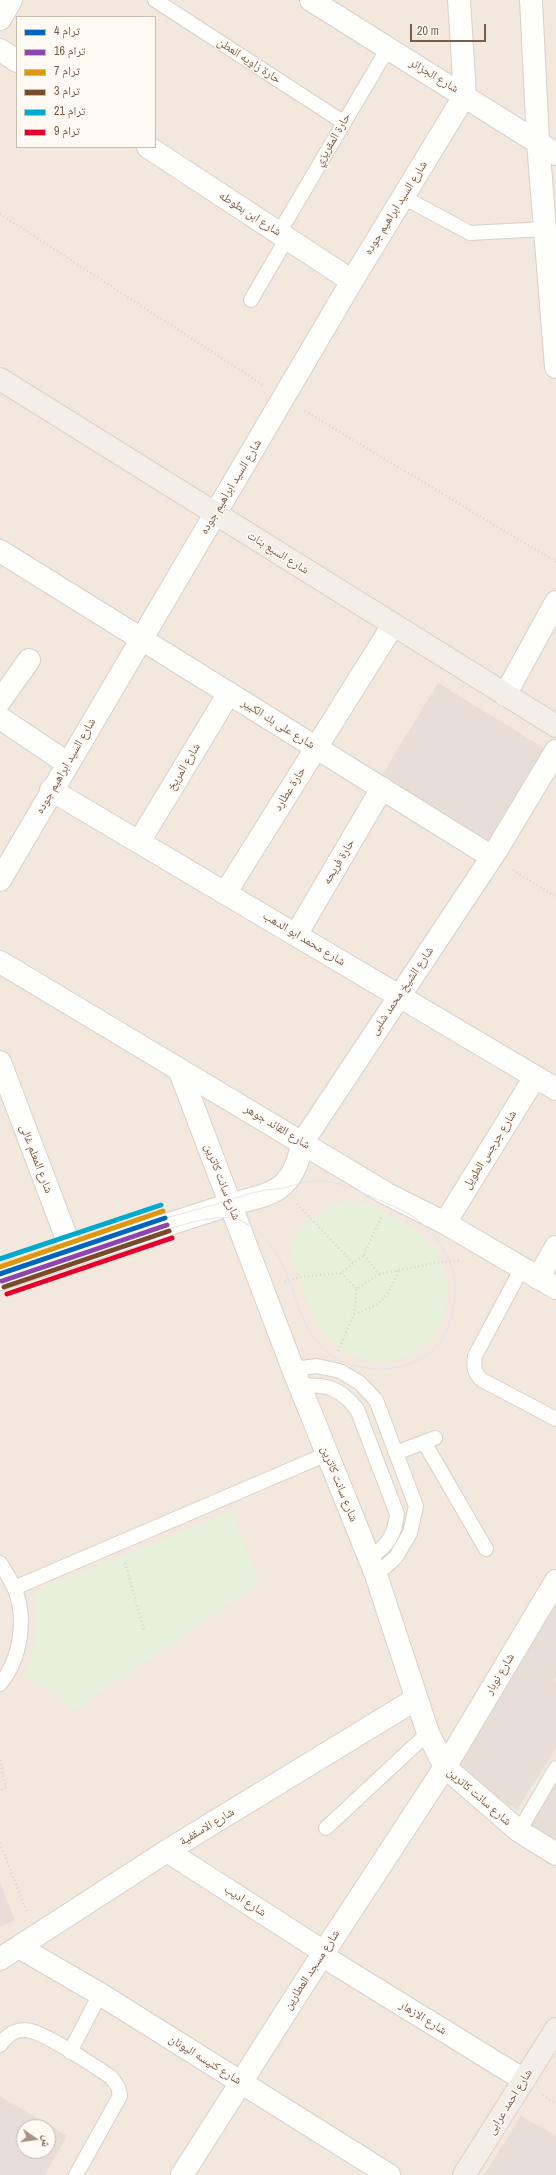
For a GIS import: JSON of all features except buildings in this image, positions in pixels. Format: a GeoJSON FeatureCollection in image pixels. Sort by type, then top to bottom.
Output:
{"type":"FeatureCollection","features":[{"type":"Feature","properties":{"kind":"main road","name":"شارع السبع بنات"},"geometry":{"type":"LineString","coordinates":[[0,379],[556,726]]}},
{"type":"Feature","properties":{"kind":"main road","name":"شارع احمد عرابى"},"geometry":{"type":"LineString","coordinates":[[464,2175],[555,2032]]}},
{"type":"Feature","properties":{"kind":"street"},"geometry":{"type":"LineString","coordinates":[[0,19],[11,0]]}},
{"type":"Feature","properties":{"kind":"street","name":"شارع الجزائر"},"geometry":{"type":"LineString","coordinates":[[311,0],[465,95],[556,154]]}},
{"type":"Feature","properties":{"kind":"street"},"geometry":{"type":"LineString","coordinates":[[459,0],[465,95]]}},
{"type":"Feature","properties":{"kind":"street"},"geometry":{"type":"LineString","coordinates":[[531,0],[538,142],[556,367]]}},
{"type":"Feature","properties":{"kind":"street"},"geometry":{"type":"LineString","coordinates":[[0,50],[16,60]]}},
{"type":"Feature","properties":{"kind":"street","name":"شارع السيد ابراهيم جوده"},"geometry":{"type":"LineString","coordinates":[[0,880],[51,790],[352,281],[465,95]]}},
{"type":"Feature","properties":{"kind":"street","name":"شارع ابن بطوطه"},"geometry":{"type":"LineString","coordinates":[[150,148],[352,281]]}},
{"type":"Feature","properties":{"kind":"street","name":"شارع على بك الكبير"},"geometry":{"type":"LineString","coordinates":[[0,551],[492,857]]}},
{"type":"Feature","properties":{"kind":"street"},"geometry":{"type":"LineString","coordinates":[[505,695],[556,602]]}},
{"type":"Feature","properties":{"kind":"street","name":"حارة عطارد"},"geometry":{"type":"LineString","coordinates":[[226,892],[393,625]]}},
{"type":"Feature","properties":{"kind":"street"},"geometry":{"type":"LineString","coordinates":[[0,701],[29,660]]}},
{"type":"Feature","properties":{"kind":"street","name":"شارع المريخ"},"geometry":{"type":"LineString","coordinates":[[138,842],[229,693]]}},
{"type":"Feature","properties":{"kind":"street"},"geometry":{"type":"LineString","coordinates":[[0,718],[67,763]]}},
{"type":"Feature","properties":{"kind":"street","name":"شارع الشيخ محمد شلبى"},"geometry":{"type":"LineString","coordinates":[[280,1189],[296,1168],[302,1143],[492,857],[556,751]]}},
{"type":"Feature","properties":{"kind":"street","name":"حارة فريحه"},"geometry":{"type":"LineString","coordinates":[[296,935],[382,788]]}},
{"type":"Feature","properties":{"kind":"street","name":"شارع محمد ابو الدهب"},"geometry":{"type":"LineString","coordinates":[[51,790],[226,892],[556,1089]]}},
{"type":"Feature","properties":{"kind":"street","name":"شارع القائد جوهر"},"geometry":{"type":"LineString","coordinates":[[0,962],[387,1194],[445,1223],[539,1278]]}},
{"type":"Feature","properties":{"kind":"street","name":"شارع سانت كاترين"},"geometry":{"type":"LineString","coordinates":[[179,1069],[296,1378],[372,1566],[428,1732],[445,1767],[519,1831],[556,1854]]}},
{"type":"Feature","properties":{"kind":"street","name":"شارع المعلم غالى"},"geometry":{"type":"LineString","coordinates":[[1,1070],[73,1255]]}},
{"type":"Feature","properties":{"kind":"street","name":"شارع جرجس الطويل"},"geometry":{"type":"LineString","coordinates":[[445,1223],[535,1076]]}},
{"type":"Feature","properties":{"kind":"street"},"geometry":{"type":"LineString","coordinates":[[0,1279],[231,1204],[256,1198],[280,1189]]}},
{"type":"Feature","properties":{"kind":"street"},"geometry":{"type":"LineString","coordinates":[[539,1278],[556,1247]]}},
{"type":"Feature","properties":{"kind":"street","name":"شارع نوبار"},"geometry":{"type":"LineString","coordinates":[[445,1767],[556,1581]]}},
{"type":"Feature","properties":{"kind":"street","name":"شارع الاسقفية"},"geometry":{"type":"LineString","coordinates":[[0,1959],[166,1851],[416,1699]]}},
{"type":"Feature","properties":{"kind":"street","name":"شارع مسجد العطارين"},"geometry":{"type":"LineString","coordinates":[[182,2175],[323,1953],[445,1767]]}},
{"type":"Feature","properties":{"kind":"street","name":"شارع اديب"},"geometry":{"type":"LineString","coordinates":[[166,1851],[323,1953]]}},
{"type":"Feature","properties":{"kind":"street","name":"شارع كنيسه اليونان"},"geometry":{"type":"LineString","coordinates":[[28,1941],[100,1994],[389,2175]]}},
{"type":"Feature","properties":{"kind":"street","name":"شارع الازهار"},"geometry":{"type":"LineString","coordinates":[[323,1953],[524,2080]]}},
{"type":"Feature","properties":{"kind":"lane","name":"حارة زاويه العطن"},"geometry":{"type":"LineString","coordinates":[[155,0],[343,122]]}},
{"type":"Feature","properties":{"kind":"lane","name":"حارة المقريزي"},"geometry":{"type":"LineString","coordinates":[[251,300],[283,235],[343,122],[388,48]]}},
{"type":"Feature","properties":{"kind":"lane"},"geometry":{"type":"LineString","coordinates":[[403,197],[470,233],[545,229]]}},
{"type":"Feature","properties":{"kind":"lane"},"geometry":{"type":"LineString","coordinates":[[539,1278],[475,1356],[473,1368],[482,1380],[556,1419]]}},
{"type":"Feature","properties":{"kind":"lane"},"geometry":{"type":"LineString","coordinates":[[296,1378],[317,1366],[340,1371],[360,1383],[376,1400],[416,1506],[410,1533],[396,1557],[372,1566]]}},
{"type":"Feature","properties":{"kind":"lane"},"geometry":{"type":"LineString","coordinates":[[296,1378],[332,1388],[346,1396],[357,1409],[397,1514],[395,1528],[390,1540],[372,1566]]}},
{"type":"Feature","properties":{"kind":"lane"},"geometry":{"type":"LineString","coordinates":[[396,1453],[430,1440],[486,1549]]}},
{"type":"Feature","properties":{"kind":"lane"},"geometry":{"type":"LineString","coordinates":[[14,1588],[327,1454]]}},
{"type":"Feature","properties":{"kind":"lane"},"geometry":{"type":"LineString","coordinates":[[0,1563],[14,1588],[21,1617],[18,1648],[7,1676],[0,1684]]}},
{"type":"Feature","properties":{"kind":"lane"},"geometry":{"type":"LineString","coordinates":[[326,1828],[428,1732]]}},
{"type":"Feature","properties":{"kind":"lane"},"geometry":{"type":"LineString","coordinates":[[519,1831],[556,1768]]}},
{"type":"Feature","properties":{"kind":"lane"},"geometry":{"type":"LineString","coordinates":[[70,2052],[100,1994]]}},
{"type":"Feature","properties":{"kind":"lane"},"geometry":{"type":"LineString","coordinates":[[0,2045],[10,2034],[25,2030],[35,2032],[111,2077],[118,2087],[120,2096],[76,2175]]}},
{"type":"Feature","properties":{"kind":"path"},"geometry":{"type":"LineString","coordinates":[[492,857],[556,897]]}},
{"type":"Feature","properties":{"kind":"path"},"geometry":{"type":"LineString","coordinates":[[280,1189],[312,1218],[353,1263]]}},
{"type":"Feature","properties":{"kind":"path"},"geometry":{"type":"LineString","coordinates":[[262,1289],[300,1277],[341,1273],[364,1255],[383,1212],[387,1194]]}},
{"type":"Feature","properties":{"kind":"path"},"geometry":{"type":"LineString","coordinates":[[364,1255],[379,1274]]}},
{"type":"Feature","properties":{"kind":"path"},"geometry":{"type":"LineString","coordinates":[[332,1369],[334,1357],[354,1314],[357,1289],[379,1274],[442,1262],[464,1261]]}},
{"type":"Feature","properties":{"kind":"path"},"geometry":{"type":"LineString","coordinates":[[354,1314],[372,1308],[383,1300],[391,1291],[398,1270]]}},
{"type":"Feature","properties":{"kind":"path"},"geometry":{"type":"LineString","coordinates":[[341,1273],[357,1289]]}},
{"type":"Feature","properties":{"kind":"path"},"geometry":{"type":"LineString","coordinates":[[120,1543],[144,1630]]}},
{"type":"Feature","properties":{"kind":"path"},"geometry":{"type":"LineString","coordinates":[[0,1760],[6,1787],[0,1791]]}},
{"type":"Feature","properties":{"kind":"path"},"geometry":{"type":"LineString","coordinates":[[0,1843],[28,1941]]}},
{"type":"Feature","properties":{"kind":"shaded area"},"geometry":{"type":"Polygon","coordinates":[[[0,0],[556,0],[556,2175],[0,2175],[0,0]]]}},
{"type":"Feature","properties":{"kind":"green space"},"geometry":{"type":"Polygon","coordinates":[[[346,1202],[371,1205],[411,1227],[422,1236],[442,1263],[447,1277],[448,1292],[446,1307],[441,1322],[433,1335],[409,1356],[380,1362],[366,1360],[352,1355],[339,1348],[328,1338],[316,1322],[296,1269],[293,1258],[293,1247],[296,1237],[301,1229],[317,1214],[346,1202]]]}},
{"type":"Feature","properties":{"kind":"green space"},"geometry":{"type":"Polygon","coordinates":[[[232,1511],[259,1584],[72,1712],[67,1705],[51,1690],[23,1677],[28,1666],[36,1635],[37,1614],[34,1592],[232,1511]]]}},
{"type":"Feature","properties":{"kind":"tram line"},"geometry":{"type":"LineString","coordinates":[[0,1284],[174,1227],[202,1220],[226,1218],[244,1222],[256,1230],[273,1248],[284,1269],[301,1313],[311,1333],[324,1350],[344,1363],[373,1369],[389,1369],[404,1366],[425,1357],[431,1352],[442,1339],[449,1325],[453,1309],[455,1281],[448,1258],[435,1237],[418,1220],[409,1214],[340,1184],[324,1181],[304,1182],[284,1188],[253,1193],[165,1218]]}},
{"type":"Feature","properties":{"kind":"tram line","name":"21"},"geometry":{"type":"LineString","coordinates":[[0,1259],[161,1205]]}},
{"type":"Feature","properties":{"kind":"tram line","name":"7"},"geometry":{"type":"LineString","coordinates":[[0,1267],[163,1211]]}},
{"type":"Feature","properties":{"kind":"tram line","name":"4"},"geometry":{"type":"LineString","coordinates":[[0,1274],[165,1218]]}},
{"type":"Feature","properties":{"kind":"tram line","name":"16"},"geometry":{"type":"LineString","coordinates":[[2,1281],[167,1225]]}},
{"type":"Feature","properties":{"kind":"tram line","name":"3"},"geometry":{"type":"LineString","coordinates":[[4,1287],[169,1231]]}},
{"type":"Feature","properties":{"kind":"tram line","name":"9"},"geometry":{"type":"LineString","coordinates":[[7,1294],[172,1238]]}}]}
